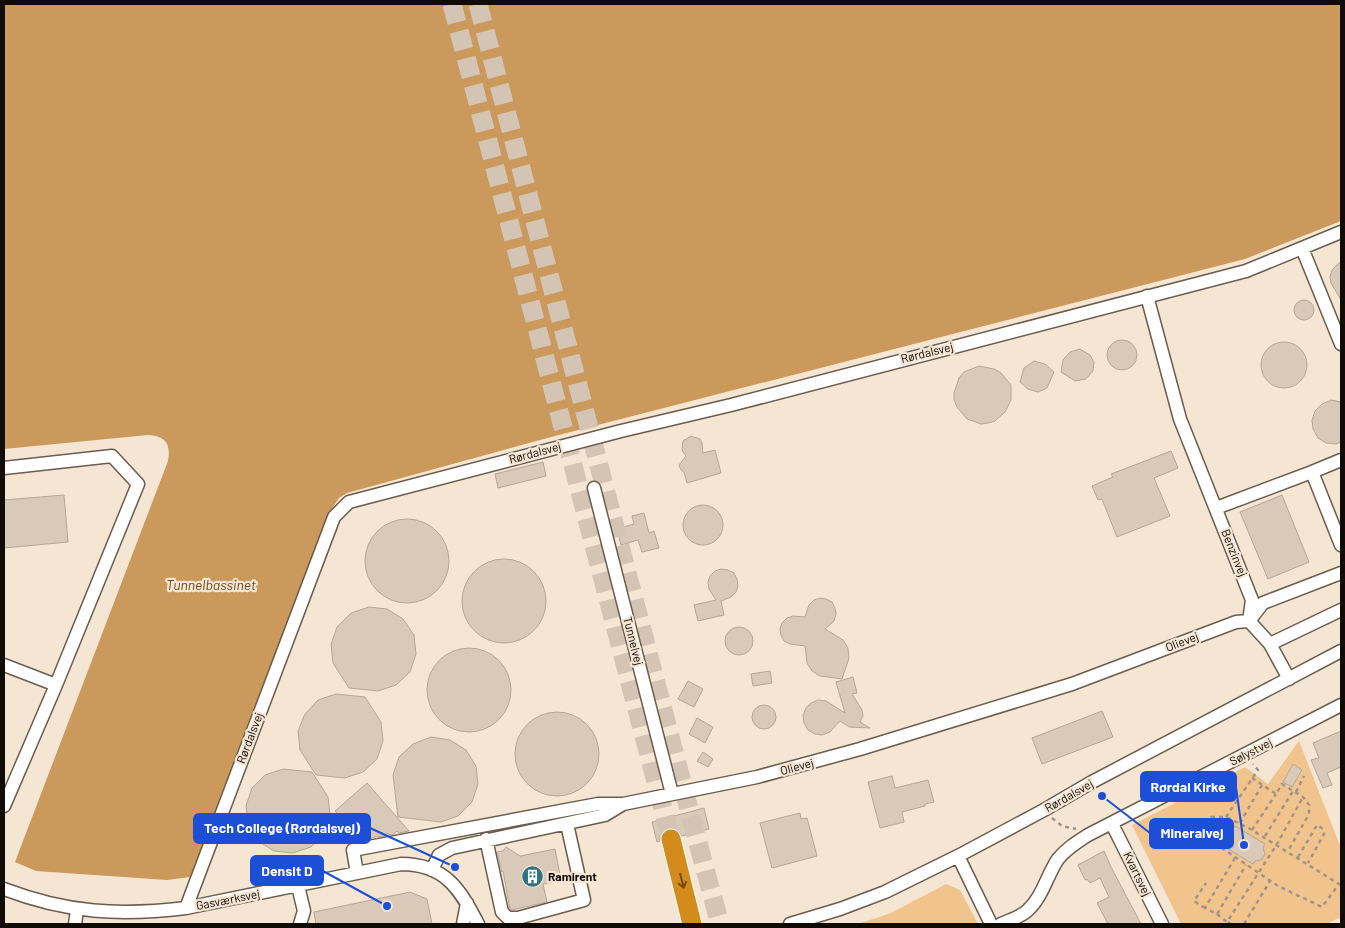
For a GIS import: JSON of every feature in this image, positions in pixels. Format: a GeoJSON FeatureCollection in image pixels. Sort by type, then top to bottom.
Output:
{"type":"FeatureCollection","features":[{"type":"Feature","properties":{"kind":"highway"},"geometry":{"type":"LineString","coordinates":[[671,839],[692,924]]}},
{"type":"Feature","properties":{"kind":"street","name":"Rørdalsvej"},"geometry":{"type":"LineString","coordinates":[[186,908],[334,518],[350,502],[1246,271],[1341,232]]}},
{"type":"Feature","properties":{"kind":"street"},"geometry":{"type":"LineString","coordinates":[[1302,248],[1341,344]]}},
{"type":"Feature","properties":{"kind":"street","name":"Benzinvej"},"geometry":{"type":"LineString","coordinates":[[1148,296],[1180,420],[1252,600],[1249,621]]}},
{"type":"Feature","properties":{"kind":"street"},"geometry":{"type":"LineString","coordinates":[[4,468],[112,456],[138,484],[56,685],[4,806]]}},
{"type":"Feature","properties":{"kind":"street"},"geometry":{"type":"LineString","coordinates":[[1216,508],[1341,460]]}},
{"type":"Feature","properties":{"kind":"street"},"geometry":{"type":"LineString","coordinates":[[1312,472],[1337,520],[1341,545]]}},
{"type":"Feature","properties":{"kind":"street","name":"Tunnelvej"},"geometry":{"type":"LineString","coordinates":[[594,488],[672,794]]}},
{"type":"Feature","properties":{"kind":"street"},"geometry":{"type":"LineString","coordinates":[[1289,680],[1270,644],[1249,621],[1263,603],[1341,573]]}},
{"type":"Feature","properties":{"kind":"street"},"geometry":{"type":"LineString","coordinates":[[1270,644],[1341,610]]}},
{"type":"Feature","properties":{"kind":"street","name":"Olievej"},"geometry":{"type":"LineString","coordinates":[[357,873],[353,850],[598,804],[623,804],[757,777],[860,750],[1072,684],[1236,622],[1249,621]]}},
{"type":"Feature","properties":{"kind":"street","name":"Rørdalsvej"},"geometry":{"type":"LineString","coordinates":[[790,924],[840,909],[876,895],[958,856],[1092,782],[1341,651]]}},
{"type":"Feature","properties":{"kind":"street"},"geometry":{"type":"LineString","coordinates":[[4,665],[56,685]]}},
{"type":"Feature","properties":{"kind":"street","name":"Sølystvej"},"geometry":{"type":"LineString","coordinates":[[1001,924],[1029,910],[1058,860],[1072,845],[1341,705]]}},
{"type":"Feature","properties":{"kind":"street"},"geometry":{"type":"LineString","coordinates":[[432,870],[439,856],[452,848],[605,815],[623,804]]}},
{"type":"Feature","properties":{"kind":"street"},"geometry":{"type":"LineString","coordinates":[[486,840],[502,912],[508,918],[518,918],[584,900],[567,824]]}},
{"type":"Feature","properties":{"kind":"street","name":"Kvartsvej"},"geometry":{"type":"LineString","coordinates":[[1112,824],[1162,924]]}},
{"type":"Feature","properties":{"kind":"street"},"geometry":{"type":"LineString","coordinates":[[958,856],[992,924]]}},
{"type":"Feature","properties":{"kind":"street","name":"Gasværksvej"},"geometry":{"type":"LineString","coordinates":[[4,889],[27,898],[77,910],[113,913],[151,912],[186,908],[401,864],[417,864],[444,876],[454,885],[467,903],[478,924]]}},
{"type":"Feature","properties":{"kind":"street"},"geometry":{"type":"LineString","coordinates":[[298,886],[304,911],[300,924]]}},
{"type":"Feature","properties":{"kind":"street"},"geometry":{"type":"LineString","coordinates":[[463,924],[467,903]]}},
{"type":"Feature","properties":{"kind":"street"},"geometry":{"type":"LineString","coordinates":[[75,924],[77,910]]}},
{"type":"Feature","properties":{"kind":"path"},"geometry":{"type":"LineString","coordinates":[[1226,817],[1258,770],[1247,754]]}},
{"type":"Feature","properties":{"kind":"path"},"geometry":{"type":"LineString","coordinates":[[1264,837],[1304,776]]}},
{"type":"Feature","properties":{"kind":"path"},"geometry":{"type":"LineString","coordinates":[[1252,778],[1276,794]]}},
{"type":"Feature","properties":{"kind":"path"},"geometry":{"type":"LineString","coordinates":[[1252,830],[1282,784],[1303,797],[1309,805],[1309,814],[1288,851]]}},
{"type":"Feature","properties":{"kind":"path"},"geometry":{"type":"LineString","coordinates":[[1240,824],[1262,785]]}},
{"type":"Feature","properties":{"kind":"path"},"geometry":{"type":"LineString","coordinates":[[1227,922],[1259,874],[1303,797]]}},
{"type":"Feature","properties":{"kind":"path"},"geometry":{"type":"LineString","coordinates":[[1211,817],[1226,817],[1277,844],[1339,884],[1322,907],[1270,881],[1201,834],[1211,817]]}},
{"type":"Feature","properties":{"kind":"path"},"geometry":{"type":"LineString","coordinates":[[1298,857],[1317,825],[1323,829],[1324,834],[1308,864]]}},
{"type":"Feature","properties":{"kind":"path"},"geometry":{"type":"LineString","coordinates":[[1062,826],[1073,828]]}},
{"type":"Feature","properties":{"kind":"path"},"geometry":{"type":"LineString","coordinates":[[1205,908],[1236,858]]}},
{"type":"Feature","properties":{"kind":"path"},"geometry":{"type":"LineString","coordinates":[[1217,914],[1246,865]]}},
{"type":"Feature","properties":{"kind":"path"},"geometry":{"type":"LineString","coordinates":[[1244,924],[1270,881]]}},
{"type":"Feature","properties":{"kind":"path"},"geometry":{"type":"LineString","coordinates":[[1206,884],[1194,901],[1231,924]]}},
{"type":"Feature","properties":{"kind":"shaded area"},"geometry":{"type":"Polygon","coordinates":[[[1299,741],[1341,848],[1341,917],[1326,924],[1181,924],[1132,825],[1245,767],[1268,784],[1299,741]]]}},
{"type":"Feature","properties":{"kind":"shaded area"},"geometry":{"type":"Polygon","coordinates":[[[946,884],[960,890],[978,924],[858,924],[891,913],[946,884]]]}},
{"type":"Feature","properties":{"kind":"water","name":"Tunnelbassinet"},"geometry":{"type":"Polygon","coordinates":[[[4,4],[1341,4],[1341,221],[1245,259],[551,437],[347,493],[339,498],[331,510],[190,877],[167,880],[36,871],[15,862],[168,461],[169,450],[163,439],[148,435],[4,449],[4,4]]]}},
{"type":"Feature","properties":{"kind":"building"},"geometry":{"type":"Polygon","coordinates":[[[1341,261],[1341,300],[1331,283],[1330,277],[1332,270],[1341,261]]]}},
{"type":"Feature","properties":{"kind":"building"},"geometry":{"type":"Polygon","coordinates":[[[1300,300],[1308,300],[1314,306],[1314,314],[1308,320],[1300,320],[1294,314],[1294,306],[1300,300]]]}},
{"type":"Feature","properties":{"kind":"building"},"geometry":{"type":"Polygon","coordinates":[[[1122,340],[1133,344],[1137,355],[1133,366],[1122,370],[1111,366],[1107,355],[1111,344],[1122,340]]]}},
{"type":"Feature","properties":{"kind":"building"},"geometry":{"type":"Polygon","coordinates":[[[1284,342],[1297,346],[1303,352],[1307,365],[1303,378],[1297,384],[1284,388],[1271,384],[1265,378],[1261,365],[1265,352],[1271,346],[1284,342]]]}},
{"type":"Feature","properties":{"kind":"building"},"geometry":{"type":"Polygon","coordinates":[[[1080,349],[1090,355],[1094,362],[1093,371],[1086,379],[1075,381],[1061,372],[1063,360],[1070,352],[1080,349]]]}},
{"type":"Feature","properties":{"kind":"building"},"geometry":{"type":"Polygon","coordinates":[[[1034,361],[1045,364],[1054,372],[1047,388],[1038,392],[1028,389],[1020,382],[1024,368],[1034,361]]]}},
{"type":"Feature","properties":{"kind":"building"},"geometry":{"type":"Polygon","coordinates":[[[979,366],[994,369],[1001,373],[1011,385],[1011,400],[1005,412],[995,421],[981,424],[967,419],[954,400],[954,393],[959,378],[964,372],[979,366]]]}},
{"type":"Feature","properties":{"kind":"building"},"geometry":{"type":"Polygon","coordinates":[[[1331,400],[1341,402],[1341,442],[1336,444],[1326,443],[1318,438],[1313,429],[1312,420],[1315,411],[1322,404],[1331,400]]]}},
{"type":"Feature","properties":{"kind":"building"},"geometry":{"type":"Polygon","coordinates":[[[691,436],[700,439],[703,453],[715,450],[721,473],[687,483],[684,472],[679,465],[686,456],[682,450],[683,441],[691,436]]]}},
{"type":"Feature","properties":{"kind":"building"},"geometry":{"type":"Polygon","coordinates":[[[1171,451],[1178,468],[1154,478],[1170,516],[1117,537],[1102,499],[1098,500],[1092,486],[1113,477],[1111,474],[1171,451]]]}},
{"type":"Feature","properties":{"kind":"building"},"geometry":{"type":"Polygon","coordinates":[[[543,462],[546,476],[498,488],[495,474],[543,462]]]}},
{"type":"Feature","properties":{"kind":"building"},"geometry":{"type":"Polygon","coordinates":[[[64,495],[68,542],[4,548],[4,500],[64,495]]]}},
{"type":"Feature","properties":{"kind":"building"},"geometry":{"type":"Polygon","coordinates":[[[1282,495],[1309,562],[1268,579],[1240,512],[1282,495]]]}},
{"type":"Feature","properties":{"kind":"building"},"geometry":{"type":"Polygon","coordinates":[[[707,505],[714,508],[720,514],[723,525],[722,533],[714,542],[707,545],[699,545],[692,542],[684,533],[683,521],[686,514],[695,506],[707,505]]]}},
{"type":"Feature","properties":{"kind":"building"},"geometry":{"type":"Polygon","coordinates":[[[644,513],[649,533],[654,531],[659,548],[642,552],[638,540],[621,545],[617,529],[634,524],[632,516],[644,513]]]}},
{"type":"Feature","properties":{"kind":"building"},"geometry":{"type":"Polygon","coordinates":[[[407,519],[423,522],[437,531],[446,545],[449,561],[446,577],[437,591],[423,600],[407,603],[391,600],[377,591],[368,577],[365,561],[368,545],[377,531],[391,522],[407,519]]]}},
{"type":"Feature","properties":{"kind":"building"},"geometry":{"type":"Polygon","coordinates":[[[504,559],[520,562],[534,571],[543,585],[546,601],[543,617],[534,631],[520,640],[504,643],[488,640],[474,631],[465,617],[462,601],[465,585],[474,571],[488,562],[504,559]]]}},
{"type":"Feature","properties":{"kind":"building"},"geometry":{"type":"Polygon","coordinates":[[[721,569],[734,573],[738,586],[736,592],[731,597],[721,601],[724,615],[698,621],[694,605],[716,600],[709,589],[708,582],[710,576],[715,571],[721,569]]]}},
{"type":"Feature","properties":{"kind":"building"},"geometry":{"type":"Polygon","coordinates":[[[820,598],[832,602],[836,614],[834,621],[825,629],[843,640],[848,648],[849,658],[842,679],[820,676],[812,671],[807,663],[805,646],[790,644],[784,641],[781,635],[782,623],[787,618],[793,616],[805,617],[809,605],[814,600],[820,598]]]}},
{"type":"Feature","properties":{"kind":"building"},"geometry":{"type":"Polygon","coordinates":[[[369,607],[387,609],[403,619],[414,635],[416,654],[410,672],[396,685],[378,691],[349,688],[333,663],[331,644],[337,627],[351,613],[369,607]]]}},
{"type":"Feature","properties":{"kind":"building"},"geometry":{"type":"Polygon","coordinates":[[[739,627],[749,631],[753,641],[749,651],[739,655],[729,651],[725,641],[729,631],[739,627]]]}},
{"type":"Feature","properties":{"kind":"building"},"geometry":{"type":"Polygon","coordinates":[[[469,648],[485,651],[499,660],[508,674],[511,690],[508,706],[499,720],[485,729],[469,732],[453,729],[439,720],[430,706],[427,690],[430,674],[439,660],[453,651],[469,648]]]}},
{"type":"Feature","properties":{"kind":"building"},"geometry":{"type":"Polygon","coordinates":[[[770,671],[772,683],[753,686],[751,674],[770,671]]]}},
{"type":"Feature","properties":{"kind":"building"},"geometry":{"type":"Polygon","coordinates":[[[853,677],[857,693],[852,694],[862,710],[863,716],[860,722],[870,728],[849,727],[840,721],[830,732],[822,735],[808,730],[804,723],[803,715],[811,703],[818,700],[826,701],[845,713],[836,682],[853,677]]]}},
{"type":"Feature","properties":{"kind":"building"},"geometry":{"type":"Polygon","coordinates":[[[688,681],[703,689],[694,707],[678,699],[688,681]]]}},
{"type":"Feature","properties":{"kind":"building"},"geometry":{"type":"Polygon","coordinates":[[[336,694],[365,697],[381,722],[383,741],[377,759],[363,772],[345,778],[316,775],[300,750],[298,731],[305,714],[318,700],[336,694]]]}},
{"type":"Feature","properties":{"kind":"building"},"geometry":{"type":"Polygon","coordinates":[[[764,705],[772,709],[776,717],[772,725],[764,729],[756,725],[752,717],[756,709],[764,705]]]}},
{"type":"Feature","properties":{"kind":"building"},"geometry":{"type":"Polygon","coordinates":[[[1102,711],[1113,737],[1042,764],[1032,738],[1102,711]]]}},
{"type":"Feature","properties":{"kind":"building"},"geometry":{"type":"Polygon","coordinates":[[[557,712],[573,715],[587,724],[596,738],[599,754],[596,770],[587,784],[573,793],[557,796],[541,793],[527,784],[518,770],[515,754],[518,738],[527,724],[541,715],[557,712]]]}},
{"type":"Feature","properties":{"kind":"building"},"geometry":{"type":"Polygon","coordinates":[[[697,718],[713,727],[705,743],[689,734],[697,718]]]}},
{"type":"Feature","properties":{"kind":"building"},"geometry":{"type":"Polygon","coordinates":[[[1341,731],[1341,767],[1327,773],[1332,785],[1323,788],[1311,760],[1319,758],[1313,743],[1341,731]]]}},
{"type":"Feature","properties":{"kind":"building"},"geometry":{"type":"Polygon","coordinates":[[[431,737],[450,740],[466,750],[476,766],[478,784],[472,802],[458,816],[441,822],[398,817],[393,775],[399,757],[413,744],[431,737]]]}},
{"type":"Feature","properties":{"kind":"building"},"geometry":{"type":"Polygon","coordinates":[[[703,752],[713,759],[708,767],[697,761],[703,752]]]}},
{"type":"Feature","properties":{"kind":"building"},"geometry":{"type":"Polygon","coordinates":[[[1293,764],[1302,770],[1292,787],[1283,782],[1293,764]]]}},
{"type":"Feature","properties":{"kind":"building"},"geometry":{"type":"Polygon","coordinates":[[[283,769],[312,772],[328,797],[330,816],[324,834],[311,847],[293,853],[274,851],[258,841],[248,825],[246,806],[252,788],[265,775],[283,769]]]}},
{"type":"Feature","properties":{"kind":"building"},"geometry":{"type":"Polygon","coordinates":[[[892,776],[895,788],[928,780],[934,802],[902,812],[904,822],[880,828],[868,782],[892,776]]]}},
{"type":"Feature","properties":{"kind":"building"},"geometry":{"type":"Polygon","coordinates":[[[367,783],[409,831],[399,833],[397,831],[389,835],[387,833],[384,836],[370,839],[352,818],[345,820],[335,811],[367,783]]]}},
{"type":"Feature","properties":{"kind":"building"},"geometry":{"type":"Polygon","coordinates":[[[704,808],[709,829],[682,836],[675,828],[668,828],[663,831],[660,835],[660,841],[657,842],[652,822],[704,808]]]}},
{"type":"Feature","properties":{"kind":"building"},"geometry":{"type":"Polygon","coordinates":[[[800,813],[801,819],[807,818],[817,856],[772,868],[760,823],[800,813]]]}},
{"type":"Feature","properties":{"kind":"building"},"geometry":{"type":"Polygon","coordinates":[[[1235,826],[1265,844],[1263,848],[1265,854],[1261,860],[1255,861],[1253,864],[1223,846],[1225,843],[1220,840],[1228,828],[1232,830],[1235,826]]]}},
{"type":"Feature","properties":{"kind":"building","name":"Ramirent"},"geometry":{"type":"Polygon","coordinates":[[[506,847],[520,856],[555,849],[561,880],[543,884],[547,902],[510,909],[503,871],[497,852],[503,851],[506,847]]]}},
{"type":"Feature","properties":{"kind":"building"},"geometry":{"type":"Polygon","coordinates":[[[1104,851],[1141,924],[1108,924],[1097,903],[1109,897],[1100,878],[1090,883],[1087,879],[1085,880],[1078,865],[1104,851]]]}},
{"type":"Feature","properties":{"kind":"building"},"geometry":{"type":"Polygon","coordinates":[[[410,892],[427,899],[432,924],[316,924],[314,912],[410,892]]]}},
{"type":"Feature","properties":{"kind":"tunnel"},"geometry":{"type":"LineString","coordinates":[[452,4],[671,839]]}},
{"type":"Feature","properties":{"kind":"tunnel"},"geometry":{"type":"LineString","coordinates":[[478,4],[720,924]]}},
{"type":"Feature","properties":{"kind":"place","name":"Mineralvej"},"geometry":{"type":"Point","coordinates":[1102,796]}},
{"type":"Feature","properties":{"kind":"place","name":"Rørdal Kirke"},"geometry":{"type":"Point","coordinates":[1244,845]}},
{"type":"Feature","properties":{"kind":"place","name":"Tech College (Rørdalsvej)"},"geometry":{"type":"Point","coordinates":[455,867]}},
{"type":"Feature","properties":{"kind":"place","name":"Ramirent"},"geometry":{"type":"Point","coordinates":[532,877]}},
{"type":"Feature","properties":{"kind":"place","name":"Densit D"},"geometry":{"type":"Point","coordinates":[387,906]}}]}
